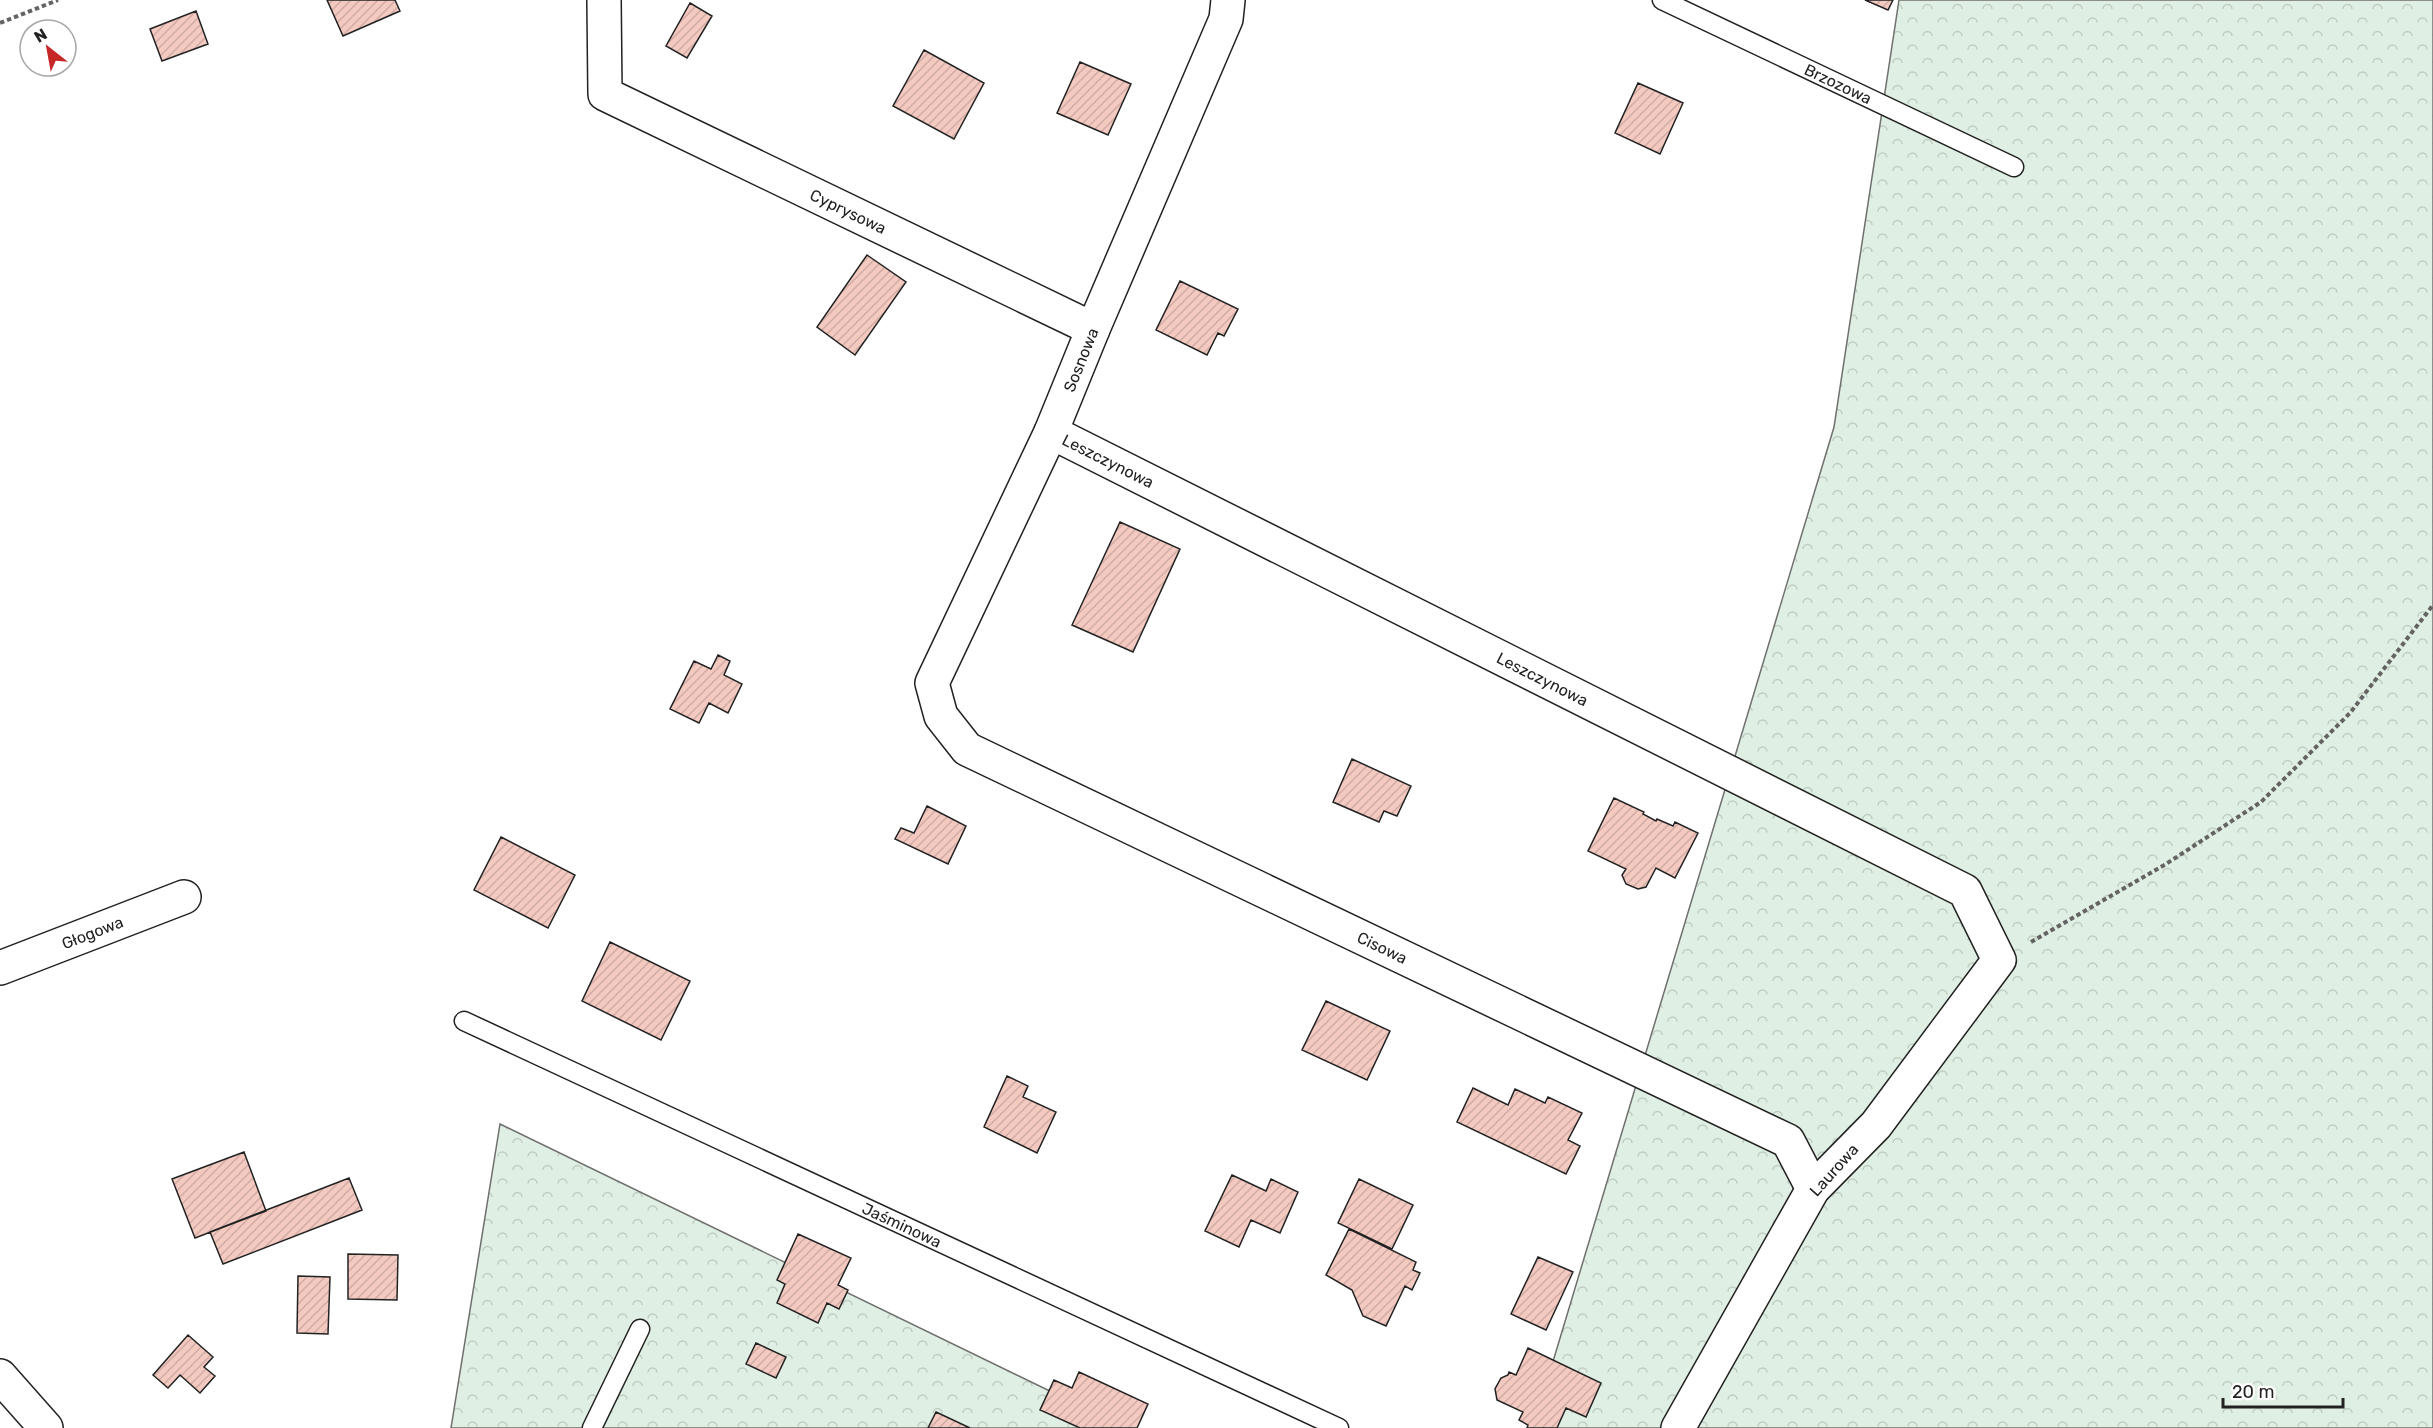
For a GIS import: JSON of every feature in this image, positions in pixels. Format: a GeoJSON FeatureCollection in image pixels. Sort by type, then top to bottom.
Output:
{"type":"FeatureCollection","features":[{"type":"Feature","properties":{"kind":"street","name":"Cyprysowa"},"geometry":{"type":"LineString","coordinates":[[604,0],[605,94],[1093,329]]}},
{"type":"Feature","properties":{"kind":"street","name":"Sosnowa"},"geometry":{"type":"LineString","coordinates":[[941,716],[932,683],[1051,432],[1226,19],[1228,0]]}},
{"type":"Feature","properties":{"kind":"street","name":"Leszczynowa"},"geometry":{"type":"LineString","coordinates":[[1051,432],[1965,891],[1999,960]]}},
{"type":"Feature","properties":{"kind":"street","name":"Cisowa"},"geometry":{"type":"LineString","coordinates":[[941,716],[968,749],[1788,1141],[1813,1190]]}},
{"type":"Feature","properties":{"kind":"street","name":"Głogowa"},"geometry":{"type":"LineString","coordinates":[[0,968],[184,897]]}},
{"type":"Feature","properties":{"kind":"street","name":"Laurowa"},"geometry":{"type":"LineString","coordinates":[[1678,1428],[1813,1190],[1876,1125],[1999,960]]}},
{"type":"Feature","properties":{"kind":"street"},"geometry":{"type":"LineString","coordinates":[[0,1376],[46,1428]]}},
{"type":"Feature","properties":{"kind":"lane","name":"Brzozowa"},"geometry":{"type":"LineString","coordinates":[[1662,0],[2014,167]]}},
{"type":"Feature","properties":{"kind":"lane","name":"Jaśminowa"},"geometry":{"type":"LineString","coordinates":[[464,1021],[1339,1428]]}},
{"type":"Feature","properties":{"kind":"lane"},"geometry":{"type":"LineString","coordinates":[[592,1428],[640,1329]]}},
{"type":"Feature","properties":{"kind":"path"},"geometry":{"type":"LineString","coordinates":[[0,23],[58,0]]}},
{"type":"Feature","properties":{"kind":"path"},"geometry":{"type":"LineString","coordinates":[[1999,960],[2166,864],[2261,802],[2350,713],[2433,604]]}},
{"type":"Feature","properties":{"kind":"green space"},"geometry":{"type":"Polygon","coordinates":[[[1899,0],[2433,0],[2433,1428],[1533,1428],[1834,427],[1899,0]]]}},
{"type":"Feature","properties":{"kind":"green space"},"geometry":{"type":"Polygon","coordinates":[[[500,1124],[1126,1428],[451,1428],[500,1124]]]}},
{"type":"Feature","properties":{"kind":"building"},"geometry":{"type":"Polygon","coordinates":[[[327,0],[395,0],[400,11],[343,36],[327,0]]]}},
{"type":"Feature","properties":{"kind":"building"},"geometry":{"type":"Polygon","coordinates":[[[1865,0],[1893,0],[1888,10],[1865,0]]]}},
{"type":"Feature","properties":{"kind":"building"},"geometry":{"type":"Polygon","coordinates":[[[690,3],[712,16],[687,58],[666,46],[690,3]]]}},
{"type":"Feature","properties":{"kind":"building"},"geometry":{"type":"Polygon","coordinates":[[[196,11],[208,44],[162,61],[150,29],[196,11]]]}},
{"type":"Feature","properties":{"kind":"building"},"geometry":{"type":"Polygon","coordinates":[[[924,50],[984,83],[954,139],[893,106],[924,50]]]}},
{"type":"Feature","properties":{"kind":"building"},"geometry":{"type":"Polygon","coordinates":[[[1080,62],[1131,84],[1108,135],[1057,113],[1080,62]]]}},
{"type":"Feature","properties":{"kind":"building"},"geometry":{"type":"Polygon","coordinates":[[[1638,83],[1683,103],[1660,154],[1615,133],[1638,83]]]}},
{"type":"Feature","properties":{"kind":"building"},"geometry":{"type":"Polygon","coordinates":[[[867,255],[906,282],[855,355],[817,327],[867,255]]]}},
{"type":"Feature","properties":{"kind":"building"},"geometry":{"type":"Polygon","coordinates":[[[1180,281],[1238,309],[1224,336],[1218,333],[1207,355],[1156,330],[1180,281]]]}},
{"type":"Feature","properties":{"kind":"building"},"geometry":{"type":"Polygon","coordinates":[[[1120,522],[1180,549],[1133,652],[1072,625],[1120,522]]]}},
{"type":"Feature","properties":{"kind":"building"},"geometry":{"type":"Polygon","coordinates":[[[718,655],[730,661],[724,675],[742,684],[728,713],[709,703],[699,723],[670,709],[694,661],[711,669],[718,655]]]}},
{"type":"Feature","properties":{"kind":"building"},"geometry":{"type":"Polygon","coordinates":[[[1352,759],[1411,786],[1397,816],[1384,811],[1379,822],[1333,802],[1352,759]]]}},
{"type":"Feature","properties":{"kind":"building"},"geometry":{"type":"Polygon","coordinates":[[[1614,798],[1644,812],[1643,814],[1656,821],[1657,819],[1673,826],[1675,822],[1698,833],[1675,878],[1656,868],[1646,887],[1638,889],[1626,884],[1622,875],[1626,869],[1588,851],[1614,798]]]}},
{"type":"Feature","properties":{"kind":"building"},"geometry":{"type":"Polygon","coordinates":[[[927,806],[966,826],[948,864],[895,839],[901,828],[914,833],[927,806]]]}},
{"type":"Feature","properties":{"kind":"building"},"geometry":{"type":"Polygon","coordinates":[[[501,837],[575,875],[548,928],[474,890],[501,837]]]}},
{"type":"Feature","properties":{"kind":"building"},"geometry":{"type":"Polygon","coordinates":[[[610,942],[690,981],[661,1040],[582,1001],[610,942]]]}},
{"type":"Feature","properties":{"kind":"building"},"geometry":{"type":"Polygon","coordinates":[[[1326,1001],[1390,1031],[1367,1080],[1302,1050],[1326,1001]]]}},
{"type":"Feature","properties":{"kind":"building"},"geometry":{"type":"Polygon","coordinates":[[[1007,1076],[1028,1086],[1023,1097],[1056,1112],[1037,1153],[984,1127],[1007,1076]]]}},
{"type":"Feature","properties":{"kind":"building"},"geometry":{"type":"Polygon","coordinates":[[[1473,1088],[1508,1105],[1515,1089],[1545,1103],[1548,1097],[1582,1113],[1568,1140],[1580,1146],[1566,1174],[1457,1122],[1473,1088]]]}},
{"type":"Feature","properties":{"kind":"building"},"geometry":{"type":"Polygon","coordinates":[[[244,1152],[266,1211],[195,1238],[172,1179],[244,1152]]]}},
{"type":"Feature","properties":{"kind":"building"},"geometry":{"type":"Polygon","coordinates":[[[1232,1175],[1266,1191],[1271,1179],[1298,1192],[1280,1233],[1251,1220],[1239,1247],[1205,1231],[1232,1175]]]}},
{"type":"Feature","properties":{"kind":"building"},"geometry":{"type":"Polygon","coordinates":[[[349,1178],[362,1210],[223,1264],[210,1232],[349,1178]]]}},
{"type":"Feature","properties":{"kind":"building"},"geometry":{"type":"Polygon","coordinates":[[[1359,1179],[1413,1205],[1392,1249],[1338,1223],[1359,1179]]]}},
{"type":"Feature","properties":{"kind":"building"},"geometry":{"type":"Polygon","coordinates":[[[1349,1229],[1416,1262],[1413,1270],[1420,1273],[1412,1290],[1405,1286],[1386,1326],[1363,1316],[1352,1290],[1326,1275],[1349,1229]]]}},
{"type":"Feature","properties":{"kind":"building"},"geometry":{"type":"Polygon","coordinates":[[[798,1234],[851,1258],[838,1285],[848,1290],[839,1309],[827,1303],[818,1323],[777,1303],[785,1284],[777,1280],[798,1234]]]}},
{"type":"Feature","properties":{"kind":"building"},"geometry":{"type":"Polygon","coordinates":[[[348,1254],[398,1255],[397,1300],[348,1299],[348,1254]]]}},
{"type":"Feature","properties":{"kind":"building"},"geometry":{"type":"Polygon","coordinates":[[[1538,1257],[1573,1272],[1546,1330],[1511,1314],[1538,1257]]]}},
{"type":"Feature","properties":{"kind":"building"},"geometry":{"type":"Polygon","coordinates":[[[298,1276],[330,1277],[328,1334],[297,1333],[298,1276]]]}},
{"type":"Feature","properties":{"kind":"building"},"geometry":{"type":"Polygon","coordinates":[[[188,1335],[213,1357],[204,1367],[215,1376],[200,1393],[180,1375],[168,1388],[153,1375],[188,1335]]]}},
{"type":"Feature","properties":{"kind":"building"},"geometry":{"type":"Polygon","coordinates":[[[756,1343],[786,1357],[776,1378],[746,1364],[756,1343]]]}},
{"type":"Feature","properties":{"kind":"building"},"geometry":{"type":"Polygon","coordinates":[[[1528,1348],[1601,1383],[1586,1417],[1566,1408],[1557,1428],[1527,1428],[1528,1425],[1519,1420],[1523,1412],[1497,1400],[1495,1389],[1501,1378],[1509,1372],[1516,1375],[1528,1348]]]}},
{"type":"Feature","properties":{"kind":"building"},"geometry":{"type":"Polygon","coordinates":[[[1079,1372],[1148,1404],[1137,1428],[1080,1428],[1040,1410],[1054,1380],[1072,1388],[1079,1372]]]}},
{"type":"Feature","properties":{"kind":"building"},"geometry":{"type":"Polygon","coordinates":[[[936,1412],[970,1428],[928,1428],[936,1412]]]}}]}
